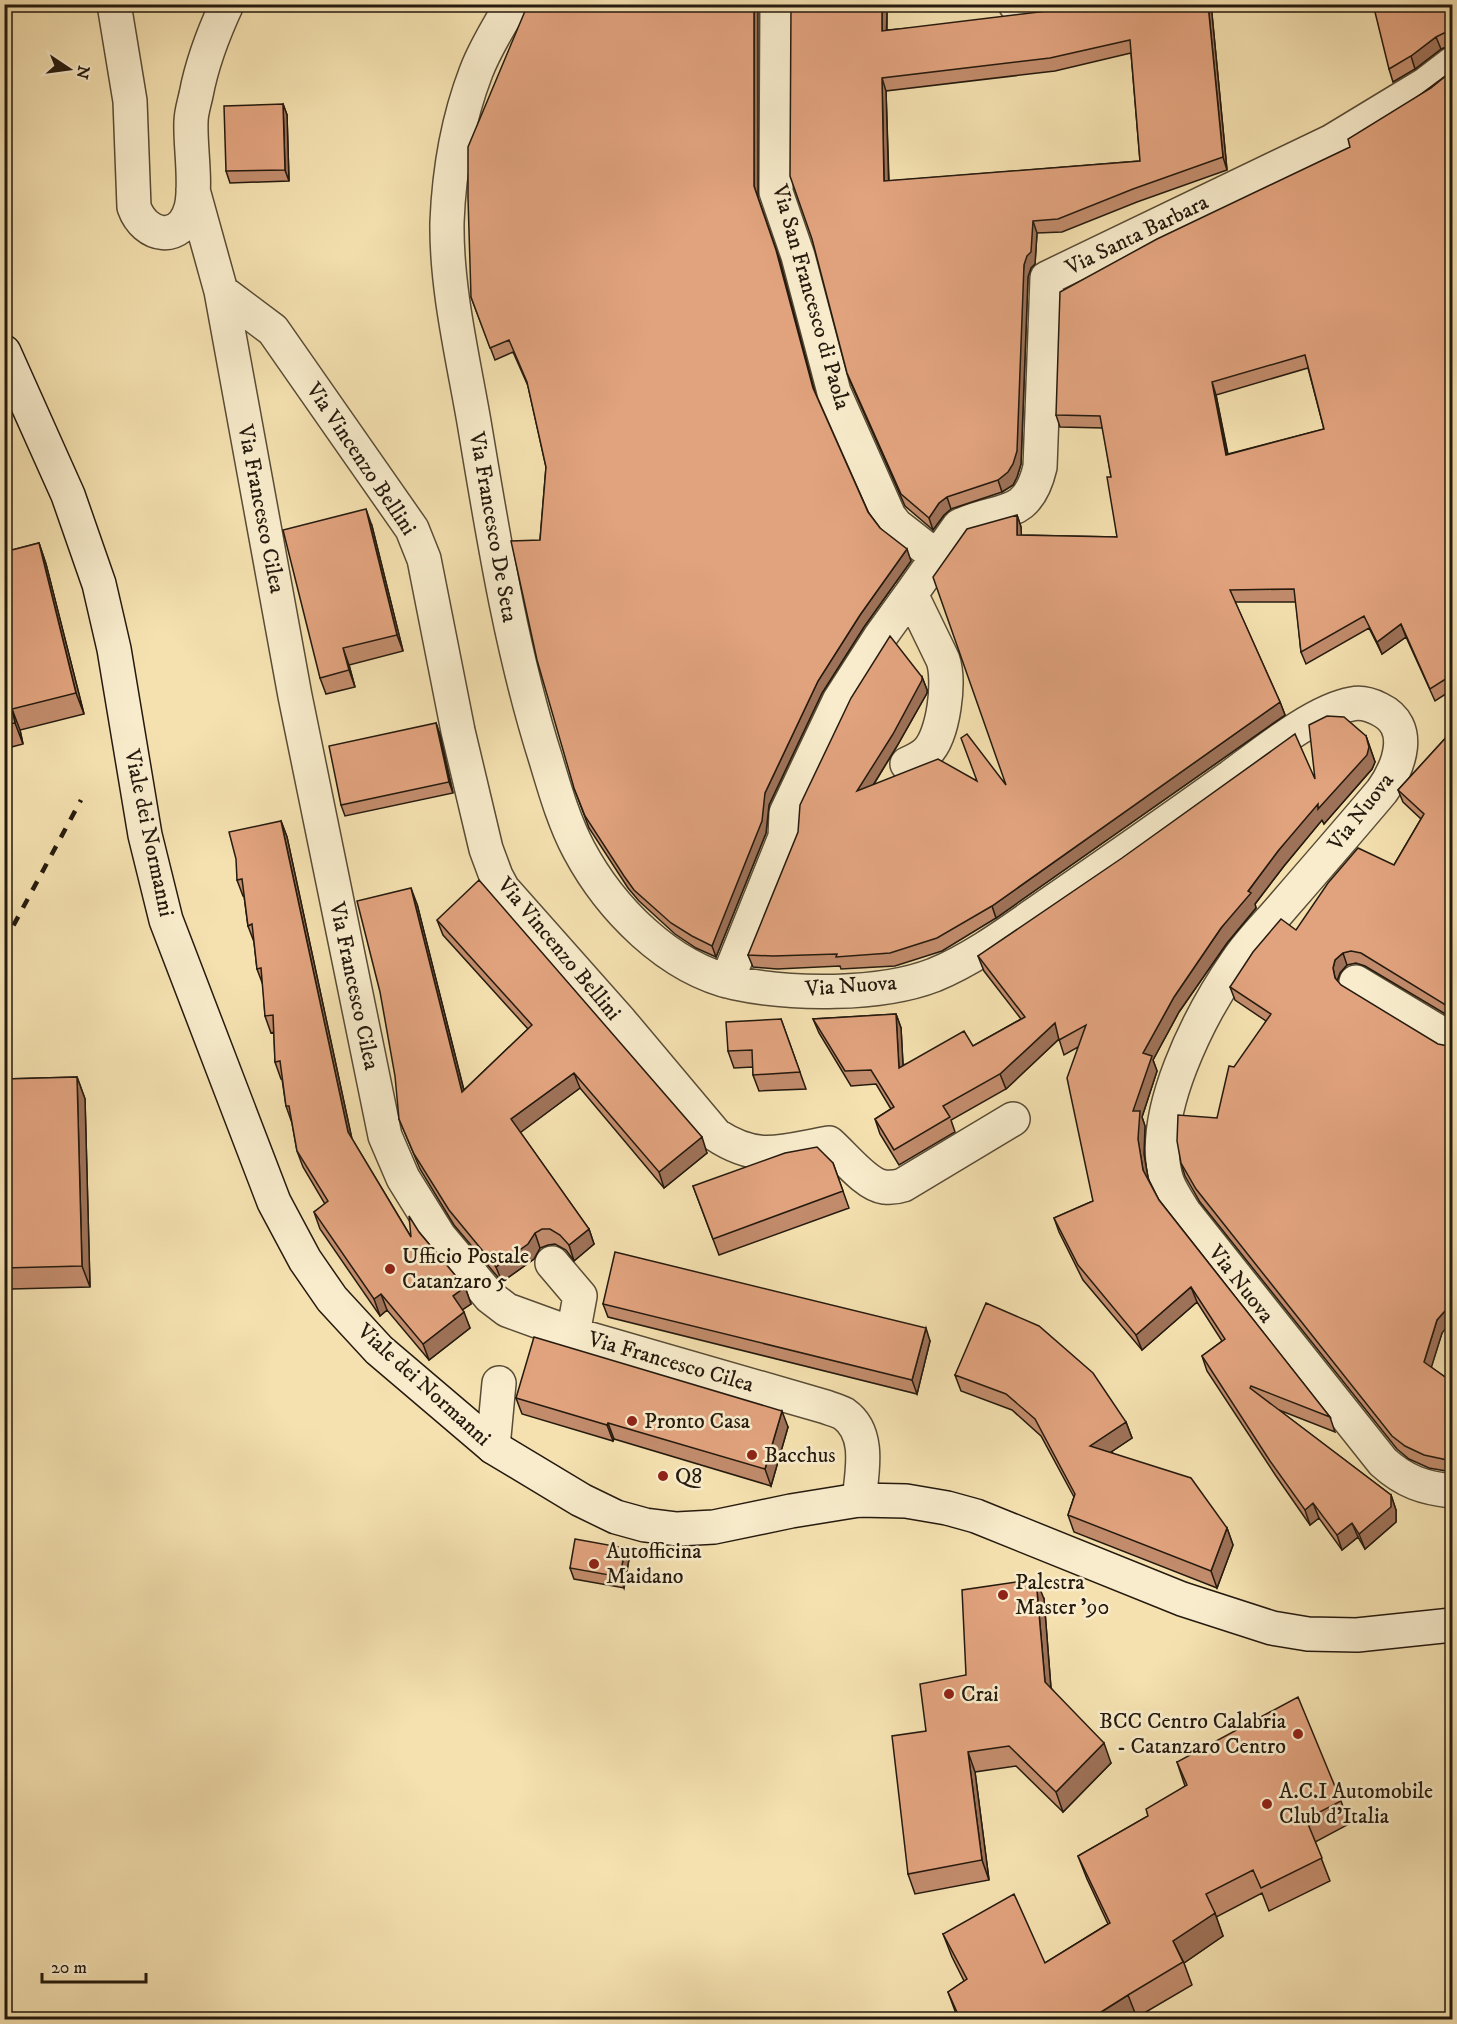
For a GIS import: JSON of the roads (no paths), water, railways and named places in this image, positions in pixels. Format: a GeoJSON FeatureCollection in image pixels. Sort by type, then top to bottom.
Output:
{"type":"FeatureCollection","features":[{"type":"Feature","properties":{"kind":"street"},"geometry":{"type":"LineString","coordinates":[[114,4],[130,101],[134,207],[137,217],[145,226],[156,232],[167,233],[178,228],[185,221],[191,208],[193,190],[191,118],[202,65],[227,4]]}},
{"type":"Feature","properties":{"kind":"street","name":"Via Francesco De Seta"},"geometry":{"type":"LineString","coordinates":[[512,4],[494,34],[476,72],[470,91],[452,169],[447,220],[455,312],[510,624],[533,720],[560,802],[577,846],[587,864],[609,895],[662,950],[702,972],[727,981]]}},
{"type":"Feature","properties":{"kind":"street","name":"Via San Francesco di Paola"},"geometry":{"type":"LineString","coordinates":[[777,4],[776,192],[798,256],[834,392],[889,516],[896,525],[937,557]]}},
{"type":"Feature","properties":{"kind":"street"},"geometry":{"type":"LineString","coordinates":[[1015,4],[1034,4]]}},
{"type":"Feature","properties":{"kind":"street","name":"Via Santa Barbara"},"geometry":{"type":"LineString","coordinates":[[937,557],[959,526],[1019,506],[1026,500],[1037,480],[1040,467],[1047,278],[1332,141],[1426,84],[1452,64]]}},
{"type":"Feature","properties":{"kind":"street","name":"Via Francesco Cilea"},"geometry":{"type":"LineString","coordinates":[[193,190],[221,291],[293,685],[385,1136],[403,1178],[439,1236],[490,1297],[507,1310],[573,1334],[826,1407],[843,1414],[855,1425],[860,1434],[863,1453],[859,1500]]}},
{"type":"Feature","properties":{"kind":"street","name":"Via Vincenzo Bellini"},"geometry":{"type":"LineString","coordinates":[[221,291],[273,330],[412,529],[424,559],[458,731],[486,849],[503,889],[621,1022],[716,1135],[729,1144],[752,1153],[770,1153],[829,1143],[871,1182],[892,1188],[903,1185],[1012,1119]]}},
{"type":"Feature","properties":{"kind":"street","name":"Viale dei Normanni"},"geometry":{"type":"LineString","coordinates":[[4,352],[68,495],[99,584],[114,649],[145,835],[166,920],[274,1202],[304,1260],[332,1299],[379,1350],[493,1447],[581,1500],[616,1516],[645,1525],[677,1529],[714,1527],[859,1500],[906,1501],[948,1508],[976,1516],[1182,1599],[1272,1628],[1308,1634],[1357,1635],[1452,1625]]}},
{"type":"Feature","properties":{"kind":"street"},"geometry":{"type":"LineString","coordinates":[[727,981],[785,837],[786,813],[839,700],[937,557]]}},
{"type":"Feature","properties":{"kind":"street"},"geometry":{"type":"LineString","coordinates":[[907,764],[928,751],[935,740],[947,684],[943,660],[911,594]]}},
{"type":"Feature","properties":{"kind":"street","name":"Via Nuova"},"geometry":{"type":"LineString","coordinates":[[727,981],[785,990],[834,990],[898,986],[932,976],[958,964],[1014,928],[1145,839],[1286,736],[1321,716],[1349,704],[1358,703],[1378,708],[1389,715],[1397,724],[1401,735],[1401,747],[1391,778],[1238,960],[1203,1018],[1187,1050],[1167,1113],[1163,1159],[1167,1179],[1185,1213],[1383,1462],[1410,1482],[1430,1489],[1452,1491]]}},
{"type":"Feature","properties":{"kind":"street"},"geometry":{"type":"LineString","coordinates":[[1356,982],[1452,1040]]}},
{"type":"Feature","properties":{"kind":"street"},"geometry":{"type":"LineString","coordinates":[[552,1263],[580,1296],[573,1334]]}},
{"type":"Feature","properties":{"kind":"street"},"geometry":{"type":"LineString","coordinates":[[493,1447],[499,1383]]}},
{"type":"Feature","properties":{"kind":"railway"},"geometry":{"type":"LineString","coordinates":[[1213,6],[1221,4]]}},
{"type":"Feature","properties":{"kind":"railway"},"geometry":{"type":"LineString","coordinates":[[4,943],[81,800]]}},
{"type":"Feature","properties":{"kind":"place","name":"Ufficio Postale Catanzaro 5"},"geometry":{"type":"Point","coordinates":[390,1269]}},
{"type":"Feature","properties":{"kind":"place","name":"Pronto Casa"},"geometry":{"type":"Point","coordinates":[632,1421]}},
{"type":"Feature","properties":{"kind":"place","name":"Bacchus"},"geometry":{"type":"Point","coordinates":[752,1455]}},
{"type":"Feature","properties":{"kind":"place","name":"Q8"},"geometry":{"type":"Point","coordinates":[663,1476]}},
{"type":"Feature","properties":{"kind":"place","name":"Autofficina Maidano"},"geometry":{"type":"Point","coordinates":[594,1564]}},
{"type":"Feature","properties":{"kind":"place","name":"Palestra Master '90"},"geometry":{"type":"Point","coordinates":[1003,1595]}},
{"type":"Feature","properties":{"kind":"place","name":"Crai"},"geometry":{"type":"Point","coordinates":[949,1694]}},
{"type":"Feature","properties":{"kind":"place","name":"BCC Centro Calabria - Catanzaro Centro"},"geometry":{"type":"Point","coordinates":[1298,1734]}},
{"type":"Feature","properties":{"kind":"place","name":"A.C.I Automobile Club d'Italia"},"geometry":{"type":"Point","coordinates":[1267,1804]}}]}
